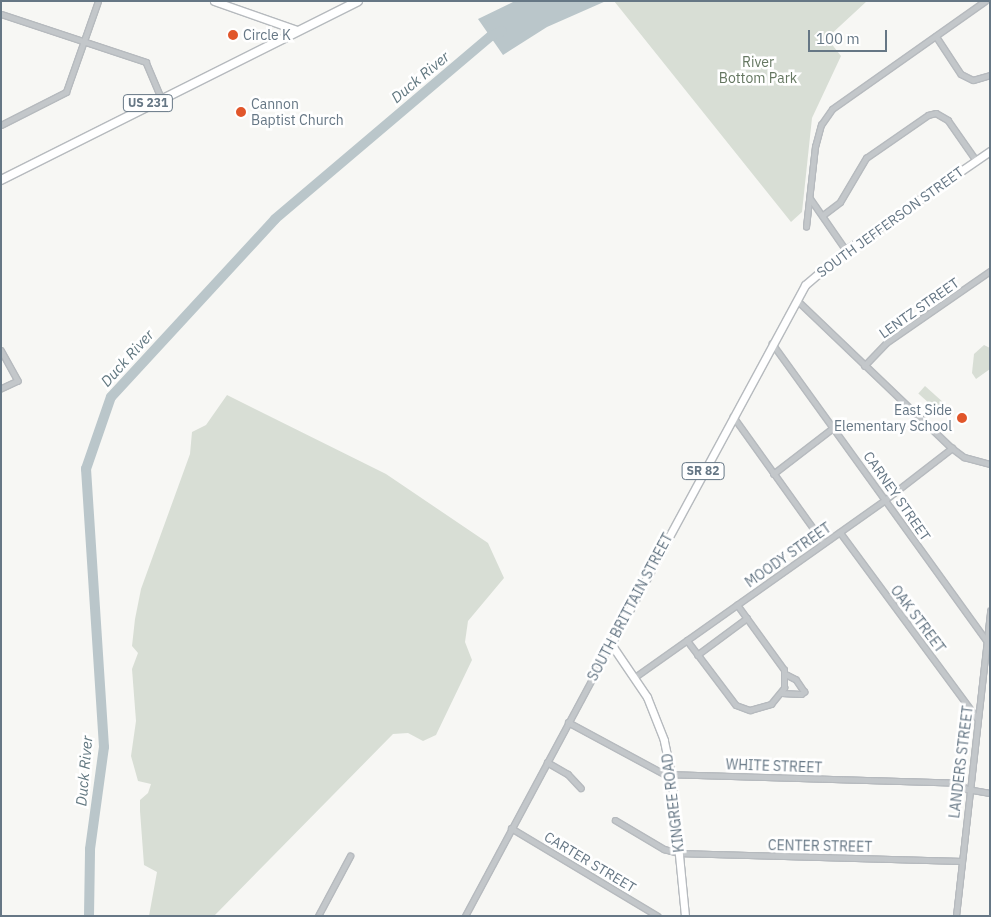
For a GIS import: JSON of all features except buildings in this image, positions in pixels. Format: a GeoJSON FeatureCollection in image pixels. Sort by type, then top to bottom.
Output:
{"type":"FeatureCollection","features":[{"type":"Feature","properties":{"kind":"highway","name":"US 231"},"geometry":{"type":"LineString","coordinates":[[1,180],[161,97],[358,1]]}},
{"type":"Feature","properties":{"kind":"main road"},"geometry":{"type":"LineString","coordinates":[[214,1],[297,30]]}},
{"type":"Feature","properties":{"kind":"main road","name":"SOUTH JEFFERSON STREET"},"geometry":{"type":"LineString","coordinates":[[795,298],[816,274],[846,250],[990,151]]}},
{"type":"Feature","properties":{"kind":"main road","name":"SOUTH BRITTAIN STREET"},"geometry":{"type":"LineString","coordinates":[[611,644],[795,298]]}},
{"type":"Feature","properties":{"kind":"main road","name":"KINGREE ROAD"},"geometry":{"type":"LineString","coordinates":[[611,644],[635,677],[660,726],[671,774],[685,916]]}},
{"type":"Feature","properties":{"kind":"street"},"geometry":{"type":"LineString","coordinates":[[1,125],[66,92],[85,44],[98,1]]}},
{"type":"Feature","properties":{"kind":"street"},"geometry":{"type":"LineString","coordinates":[[806,227],[815,147],[821,125],[832,109],[985,1]]}},
{"type":"Feature","properties":{"kind":"street"},"geometry":{"type":"LineString","coordinates":[[1,14],[85,44],[146,62],[161,97]]}},
{"type":"Feature","properties":{"kind":"street"},"geometry":{"type":"LineString","coordinates":[[936,36],[961,74],[974,80],[990,75]]}},
{"type":"Feature","properties":{"kind":"street"},"geometry":{"type":"LineString","coordinates":[[823,215],[840,202],[866,158],[928,115],[936,113],[948,120],[976,160]]}},
{"type":"Feature","properties":{"kind":"street"},"geometry":{"type":"LineString","coordinates":[[810,198],[846,250]]}},
{"type":"Feature","properties":{"kind":"street","name":"LENTZ STREET"},"geometry":{"type":"LineString","coordinates":[[864,366],[886,343],[990,272]]}},
{"type":"Feature","properties":{"kind":"street"},"geometry":{"type":"LineString","coordinates":[[795,298],[864,366],[952,448],[964,457],[990,464]]}},
{"type":"Feature","properties":{"kind":"street","name":"CARNEY STREET"},"geometry":{"type":"LineString","coordinates":[[772,342],[986,640]]}},
{"type":"Feature","properties":{"kind":"street"},"geometry":{"type":"LineString","coordinates":[[1,350],[18,381],[1,389]]}},
{"type":"Feature","properties":{"kind":"street"},"geometry":{"type":"LineString","coordinates":[[732,415],[824,543]]}},
{"type":"Feature","properties":{"kind":"street"},"geometry":{"type":"LineString","coordinates":[[773,474],[834,427]]}},
{"type":"Feature","properties":{"kind":"street","name":"MOODY STREET"},"geometry":{"type":"LineString","coordinates":[[635,677],[885,500],[952,448]]}},
{"type":"Feature","properties":{"kind":"street","name":"OAK STREET"},"geometry":{"type":"LineString","coordinates":[[840,532],[978,719]]}},
{"type":"Feature","properties":{"kind":"street"},"geometry":{"type":"LineString","coordinates":[[687,640],[731,701],[743,709],[764,707],[782,693],[786,675],[782,664],[737,605]]}},
{"type":"Feature","properties":{"kind":"street","name":"LANDERS STREET"},"geometry":{"type":"LineString","coordinates":[[956,916],[968,789],[990,611]]}},
{"type":"Feature","properties":{"kind":"street"},"geometry":{"type":"LineString","coordinates":[[697,655],[747,618]]}},
{"type":"Feature","properties":{"kind":"street","name":"SOUTH BRITTAIN STREET"},"geometry":{"type":"LineString","coordinates":[[465,916],[611,644]]}},
{"type":"Feature","properties":{"kind":"street"},"geometry":{"type":"LineString","coordinates":[[782,693],[801,694],[804,692],[796,680],[786,675]]}},
{"type":"Feature","properties":{"kind":"street","name":"WHITE STREET"},"geometry":{"type":"LineString","coordinates":[[568,722],[653,770],[671,774],[959,784],[968,789],[990,793]]}},
{"type":"Feature","properties":{"kind":"street"},"geometry":{"type":"LineString","coordinates":[[547,762],[568,774],[581,788]]}},
{"type":"Feature","properties":{"kind":"street"},"geometry":{"type":"LineString","coordinates":[[615,820],[664,849],[679,854]]}},
{"type":"Feature","properties":{"kind":"street","name":"CARTER STREET"},"geometry":{"type":"LineString","coordinates":[[511,828],[658,916]]}},
{"type":"Feature","properties":{"kind":"street","name":"CENTER STREET"},"geometry":{"type":"LineString","coordinates":[[679,854],[960,861]]}},
{"type":"Feature","properties":{"kind":"street"},"geometry":{"type":"LineString","coordinates":[[318,916],[350,856]]}},
{"type":"Feature","properties":{"kind":"green space","name":"River Bottom Park"},"geometry":{"type":"Polygon","coordinates":[[[614,1],[867,1],[827,38],[841,56],[812,118],[802,212],[791,222],[614,1]]]}},
{"type":"Feature","properties":{"kind":"green space"},"geometry":{"type":"Polygon","coordinates":[[[984,345],[990,348],[990,369],[976,379],[972,373],[974,354],[984,345]]]}},
{"type":"Feature","properties":{"kind":"green space"},"geometry":{"type":"Polygon","coordinates":[[[925,386],[943,402],[936,409],[918,393],[925,386]]]}},
{"type":"Feature","properties":{"kind":"green space"},"geometry":{"type":"Polygon","coordinates":[[[227,395],[386,474],[488,543],[504,578],[468,621],[465,642],[472,660],[436,735],[423,741],[408,733],[393,734],[214,916],[149,916],[157,872],[144,865],[140,800],[148,793],[151,784],[138,781],[131,756],[136,721],[132,669],[138,653],[132,646],[135,619],[141,589],[190,454],[192,432],[206,425],[227,395]]]}},
{"type":"Feature","properties":{"kind":"shaded area"},"geometry":{"type":"Polygon","coordinates":[[[515,1],[606,1],[547,27],[503,55],[478,19],[515,1]]]}},
{"type":"Feature","properties":{"kind":"waterway","name":"Duck River"},"geometry":{"type":"LineString","coordinates":[[89,916],[90,849],[104,747],[86,469],[111,397],[275,219],[491,36],[502,31]]}},
{"type":"Feature","properties":{"kind":"place","name":"Circle K"},"geometry":{"type":"Point","coordinates":[233,35]}},
{"type":"Feature","properties":{"kind":"place","name":"Cannon Baptist Church"},"geometry":{"type":"Point","coordinates":[241,112]}},
{"type":"Feature","properties":{"kind":"place","name":"East Side Elementary School"},"geometry":{"type":"Point","coordinates":[962,418]}}]}
